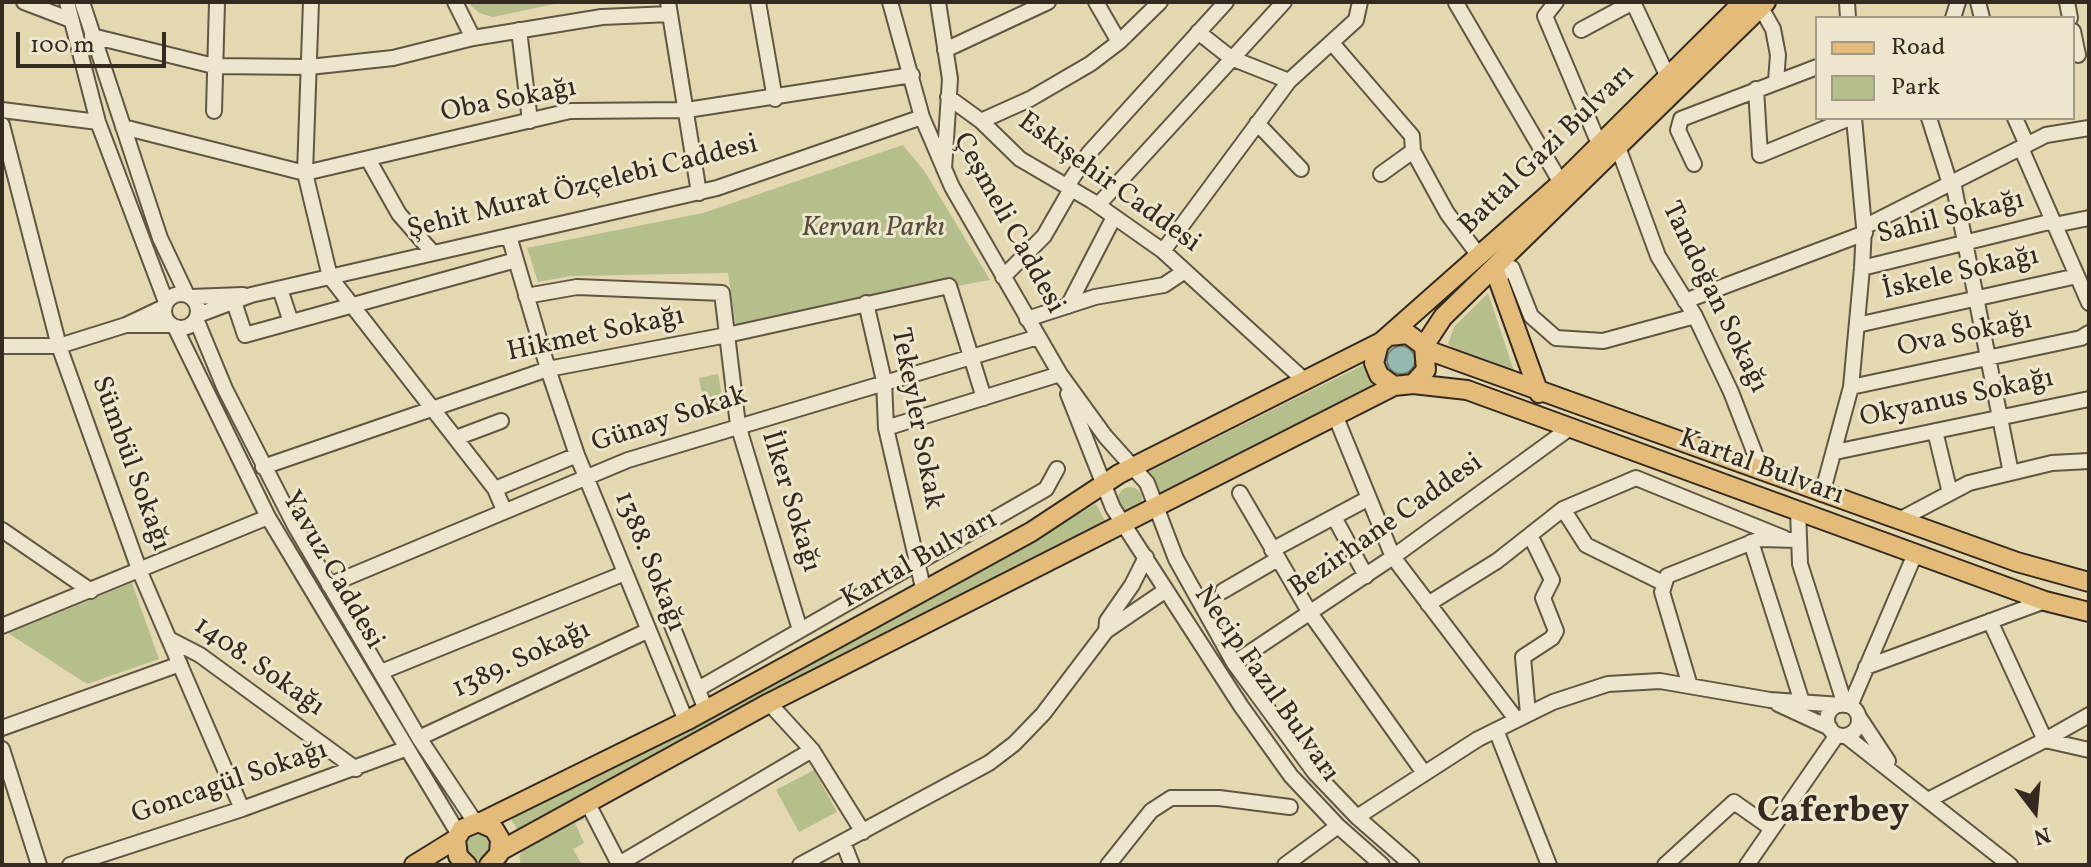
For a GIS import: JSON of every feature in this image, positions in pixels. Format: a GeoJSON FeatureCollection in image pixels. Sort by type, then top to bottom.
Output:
{"type":"FeatureCollection","features":[{"type":"Feature","properties":{"kind":"main road","name":"Battal Gazi Bulvarı"},"geometry":{"type":"LineString","coordinates":[[1426,348],[1443,317],[1490,267],[1609,145],[1756,3]]}},
{"type":"Feature","properties":{"kind":"main road","name":"Battal Gazi Bulvarı"},"geometry":{"type":"LineString","coordinates":[[1385,339],[1490,267],[1561,183],[1609,145],[1667,75],[1756,3]]}},
{"type":"Feature","properties":{"kind":"main road"},"geometry":{"type":"LineString","coordinates":[[1490,267],[1539,393]]}},
{"type":"Feature","properties":{"kind":"main road"},"geometry":{"type":"LineString","coordinates":[[1408,334],[1426,348],[1426,370],[1413,384],[1394,386],[1383,380],[1376,369],[1374,356],[1385,339],[1408,334]]}},
{"type":"Feature","properties":{"kind":"main road","name":"Kartal Bulvarı"},"geometry":{"type":"LineString","coordinates":[[457,836],[478,822],[686,721],[1031,532],[1132,467],[1385,339]]}},
{"type":"Feature","properties":{"kind":"main road","name":"Kartal Bulvarı"},"geometry":{"type":"LineString","coordinates":[[1426,348],[1539,393],[1822,494],[2017,562],[2089,582]]}},
{"type":"Feature","properties":{"kind":"main road","name":"Kartal Bulvarı"},"geometry":{"type":"LineString","coordinates":[[1413,384],[1467,390],[1567,430],[2045,601],[2089,612]]}},
{"type":"Feature","properties":{"kind":"main road","name":"Kartal Bulvarı"},"geometry":{"type":"LineString","coordinates":[[498,859],[587,802],[769,703],[1156,504],[1394,386]]}},
{"type":"Feature","properties":{"kind":"main road"},"geometry":{"type":"LineString","coordinates":[[478,822],[498,833],[498,859]]}},
{"type":"Feature","properties":{"kind":"main road"},"geometry":{"type":"LineString","coordinates":[[457,836],[456,851],[466,865]]}},
{"type":"Feature","properties":{"kind":"main road"},"geometry":{"type":"LineString","coordinates":[[414,865],[457,836]]}},
{"type":"Feature","properties":{"kind":"street"},"geometry":{"type":"LineString","coordinates":[[24,2],[71,20]]}},
{"type":"Feature","properties":{"kind":"street"},"geometry":{"type":"LineString","coordinates":[[67,2],[98,122],[172,326]]}},
{"type":"Feature","properties":{"kind":"street"},"geometry":{"type":"LineString","coordinates":[[82,2],[160,238],[189,296],[198,307],[197,317],[184,328],[126,325]]}},
{"type":"Feature","properties":{"kind":"street"},"geometry":{"type":"LineString","coordinates":[[214,111],[217,2]]}},
{"type":"Feature","properties":{"kind":"street"},"geometry":{"type":"LineString","coordinates":[[311,2],[305,173],[330,277],[349,306],[435,409],[495,489],[504,510]]}},
{"type":"Feature","properties":{"kind":"street"},"geometry":{"type":"LineString","coordinates":[[455,2],[473,38]]}},
{"type":"Feature","properties":{"kind":"street"},"geometry":{"type":"LineString","coordinates":[[758,2],[775,99]]}},
{"type":"Feature","properties":{"kind":"street","name":"Çeşmeli Caddesi"},"geometry":{"type":"LineString","coordinates":[[890,2],[922,117],[944,170],[1060,374],[1132,467]]}},
{"type":"Feature","properties":{"kind":"street"},"geometry":{"type":"LineString","coordinates":[[938,2],[950,79],[944,170]]}},
{"type":"Feature","properties":{"kind":"street"},"geometry":{"type":"LineString","coordinates":[[945,50],[1048,2]]}},
{"type":"Feature","properties":{"kind":"street"},"geometry":{"type":"LineString","coordinates":[[1096,2],[1119,42]]}},
{"type":"Feature","properties":{"kind":"street"},"geometry":{"type":"LineString","coordinates":[[981,121],[1030,99],[1119,42],[1160,2]]}},
{"type":"Feature","properties":{"kind":"street"},"geometry":{"type":"LineString","coordinates":[[1003,277],[1044,236],[1089,153],[1226,2]]}},
{"type":"Feature","properties":{"kind":"street"},"geometry":{"type":"LineString","coordinates":[[1098,205],[1284,2]]}},
{"type":"Feature","properties":{"kind":"street"},"geometry":{"type":"LineString","coordinates":[[1163,251],[1289,81],[1356,20],[1360,2]]}},
{"type":"Feature","properties":{"kind":"street","name":"Tandoğan Sokağı"},"geometry":{"type":"LineString","coordinates":[[1556,2],[1545,16],[1609,145],[1658,256],[1695,316],[1731,392],[1762,472]]}},
{"type":"Feature","properties":{"kind":"street"},"geometry":{"type":"LineString","coordinates":[[1581,30],[1633,2],[1667,75]]}},
{"type":"Feature","properties":{"kind":"street"},"geometry":{"type":"LineString","coordinates":[[1456,3],[1561,183]]}},
{"type":"Feature","properties":{"kind":"street"},"geometry":{"type":"LineString","coordinates":[[1756,3],[1773,29],[1778,55],[1776,81]]}},
{"type":"Feature","properties":{"kind":"street"},"geometry":{"type":"LineString","coordinates":[[92,36],[214,66],[309,67],[393,58],[601,10],[669,8],[699,193]]}},
{"type":"Feature","properties":{"kind":"street"},"geometry":{"type":"LineString","coordinates":[[519,30],[530,121]]}},
{"type":"Feature","properties":{"kind":"street"},"geometry":{"type":"LineString","coordinates":[[1198,32],[1231,58],[1289,81]]}},
{"type":"Feature","properties":{"kind":"street"},"geometry":{"type":"LineString","coordinates":[[1332,43],[1412,136],[1413,151],[1447,213],[1490,267],[1512,268],[1534,322],[1550,335],[1568,340],[1615,339],[1695,316]]}},
{"type":"Feature","properties":{"kind":"street"},"geometry":{"type":"LineString","coordinates":[[1694,164],[1678,130],[1681,119],[1815,68]]}},
{"type":"Feature","properties":{"kind":"street","name":"Oba Sokağı"},"geometry":{"type":"LineString","coordinates":[[123,127],[305,173],[570,111],[687,110],[775,99],[912,75]]}},
{"type":"Feature","properties":{"kind":"street"},"geometry":{"type":"LineString","coordinates":[[1756,89],[1760,155],[1847,120]]}},
{"type":"Feature","properties":{"kind":"street","name":"Eskişehir Caddesi"},"geometry":{"type":"LineString","coordinates":[[948,97],[981,121],[1020,159],[1098,205],[1163,251],[1304,380]]}},
{"type":"Feature","properties":{"kind":"street"},"geometry":{"type":"LineString","coordinates":[[2,110],[98,122]]}},
{"type":"Feature","properties":{"kind":"street","name":"Şehit Murat Özçelebi Caddesi"},"geometry":{"type":"LineString","coordinates":[[197,317],[251,295],[699,193],[922,117]]}},
{"type":"Feature","properties":{"kind":"street"},"geometry":{"type":"LineString","coordinates":[[1822,494],[1851,387],[1862,268],[1864,230],[1852,120]]}},
{"type":"Feature","properties":{"kind":"street"},"geometry":{"type":"LineString","coordinates":[[1930,120],[1952,183],[1966,242],[2011,473]]}},
{"type":"Feature","properties":{"kind":"street"},"geometry":{"type":"LineString","coordinates":[[2016,120],[2054,223],[2089,303]]}},
{"type":"Feature","properties":{"kind":"street"},"geometry":{"type":"LineString","coordinates":[[1257,123],[1301,169]]}},
{"type":"Feature","properties":{"kind":"street","name":"Sümbül Sokağı"},"geometry":{"type":"LineString","coordinates":[[2,125],[59,346],[140,572],[242,809]]}},
{"type":"Feature","properties":{"kind":"street"},"geometry":{"type":"LineString","coordinates":[[1685,301],[1864,230],[2046,135],[2089,128]]}},
{"type":"Feature","properties":{"kind":"street"},"geometry":{"type":"LineString","coordinates":[[1381,174],[1413,151]]}},
{"type":"Feature","properties":{"kind":"street"},"geometry":{"type":"LineString","coordinates":[[368,159],[399,214],[433,253]]}},
{"type":"Feature","properties":{"kind":"street"},"geometry":{"type":"LineString","coordinates":[[1068,306],[1114,217]]}},
{"type":"Feature","properties":{"kind":"street","name":"Sahil Sokağı"},"geometry":{"type":"LineString","coordinates":[[1862,268],[1966,242],[2089,218]]}},
{"type":"Feature","properties":{"kind":"street","name":"1388. Sokağı"},"geometry":{"type":"LineString","coordinates":[[509,236],[577,455],[686,721]]}},
{"type":"Feature","properties":{"kind":"street"},"geometry":{"type":"LineString","coordinates":[[234,302],[245,335],[516,260]]}},
{"type":"Feature","properties":{"kind":"street"},"geometry":{"type":"LineString","coordinates":[[1027,319],[1095,297],[1164,285],[1185,271]]}},
{"type":"Feature","properties":{"kind":"street","name":"İskele Sokağı"},"geometry":{"type":"LineString","coordinates":[[1857,325],[2077,276]]}},
{"type":"Feature","properties":{"kind":"street","name":"Hikmet Sokağı"},"geometry":{"type":"LineString","coordinates":[[263,467],[548,369],[727,335],[949,286],[970,357]]}},
{"type":"Feature","properties":{"kind":"street","name":"İlker Sokağı"},"geometry":{"type":"LineString","coordinates":[[526,296],[577,287],[722,293],[738,425],[800,630]]}},
{"type":"Feature","properties":{"kind":"street"},"geometry":{"type":"LineString","coordinates":[[280,289],[291,322]]}},
{"type":"Feature","properties":{"kind":"street"},"geometry":{"type":"LineString","coordinates":[[2,346],[59,346],[126,325],[165,305],[177,294],[189,296]]}},
{"type":"Feature","properties":{"kind":"street","name":"Şehit Murat Özçelebi Caddesi"},"geometry":{"type":"LineString","coordinates":[[189,296],[251,295]]}},
{"type":"Feature","properties":{"kind":"street","name":"Tekeyler Sokak"},"geometry":{"type":"LineString","coordinates":[[866,303],[884,381],[886,428],[924,592]]}},
{"type":"Feature","properties":{"kind":"street","name":"Yavuz Caddesi"},"geometry":{"type":"LineString","coordinates":[[197,317],[263,467],[419,738],[478,822]]}},
{"type":"Feature","properties":{"kind":"street","name":"Yavuz Caddesi"},"geometry":{"type":"LineString","coordinates":[[172,326],[268,517],[457,836]]}},
{"type":"Feature","properties":{"kind":"street","name":"Ova Sokağı"},"geometry":{"type":"LineString","coordinates":[[1851,387],[2089,333]]}},
{"type":"Feature","properties":{"kind":"street","name":"Günay Sokak"},"geometry":{"type":"LineString","coordinates":[[329,585],[585,476],[738,425],[1038,337]]}},
{"type":"Feature","properties":{"kind":"street"},"geometry":{"type":"LineString","coordinates":[[970,357],[984,398]]}},
{"type":"Feature","properties":{"kind":"street"},"geometry":{"type":"LineString","coordinates":[[886,428],[1060,374]]}},
{"type":"Feature","properties":{"kind":"street","name":"Çeşmeli Caddesi"},"geometry":{"type":"LineString","coordinates":[[1060,374],[1113,508],[1124,521]]}},
{"type":"Feature","properties":{"kind":"street","name":"Okyanus Sokağı"},"geometry":{"type":"LineString","coordinates":[[1835,452],[2089,399]]}},
{"type":"Feature","properties":{"kind":"street"},"geometry":{"type":"LineString","coordinates":[[1335,415],[1393,557],[1428,604],[1522,716]]}},
{"type":"Feature","properties":{"kind":"street"},"geometry":{"type":"LineString","coordinates":[[456,438],[501,421]]}},
{"type":"Feature","properties":{"kind":"street","name":"Bezirhane Caddesi"},"geometry":{"type":"LineString","coordinates":[[1234,663],[1366,576],[1567,430]]}},
{"type":"Feature","properties":{"kind":"street"},"geometry":{"type":"LineString","coordinates":[[1935,431],[1950,493]]}},
{"type":"Feature","properties":{"kind":"street"},"geometry":{"type":"LineString","coordinates":[[495,489],[577,455]]}},
{"type":"Feature","properties":{"kind":"street"},"geometry":{"type":"LineString","coordinates":[[1899,520],[1969,483],[2052,463],[2089,461]]}},
{"type":"Feature","properties":{"kind":"street","name":"Necip Fazıl Bulvarı"},"geometry":{"type":"LineString","coordinates":[[1132,467],[1147,483],[1176,559],[1234,663],[1315,773],[1357,817],[1412,865]]}},
{"type":"Feature","properties":{"kind":"street"},"geometry":{"type":"LineString","coordinates":[[698,689],[1046,489],[1057,469]]}},
{"type":"Feature","properties":{"kind":"street"},"geometry":{"type":"LineString","coordinates":[[1428,604],[1497,561],[1563,509],[1636,478],[1790,539]]}},
{"type":"Feature","properties":{"kind":"street"},"geometry":{"type":"LineString","coordinates":[[1240,493],[1310,613],[1424,773]]}},
{"type":"Feature","properties":{"kind":"street"},"geometry":{"type":"LineString","coordinates":[[1223,591],[1334,517],[1369,498]]}},
{"type":"Feature","properties":{"kind":"street"},"geometry":{"type":"LineString","coordinates":[[1563,509],[1586,545],[1663,583]]}},
{"type":"Feature","properties":{"kind":"street"},"geometry":{"type":"LineString","coordinates":[[1747,865],[1838,733],[1858,727],[1790,539],[1798,511]]}},
{"type":"Feature","properties":{"kind":"street"},"geometry":{"type":"LineString","coordinates":[[2,626],[268,517]]}},
{"type":"Feature","properties":{"kind":"street"},"geometry":{"type":"LineString","coordinates":[[1334,517],[1366,576]]}},
{"type":"Feature","properties":{"kind":"street","name":"Necip Fazıl Bulvarı"},"geometry":{"type":"LineString","coordinates":[[1124,521],[1166,590],[1291,776],[1338,826],[1382,865]]}},
{"type":"Feature","properties":{"kind":"street"},"geometry":{"type":"LineString","coordinates":[[2,530],[91,591]]}},
{"type":"Feature","properties":{"kind":"street"},"geometry":{"type":"LineString","coordinates":[[1522,716],[1523,657],[1552,638],[1556,631],[1543,598],[1552,580],[1530,535]]}},
{"type":"Feature","properties":{"kind":"street"},"geometry":{"type":"LineString","coordinates":[[1690,686],[1663,597],[1663,583],[1669,573],[1751,542],[1790,539]]}},
{"type":"Feature","properties":{"kind":"street"},"geometry":{"type":"LineString","coordinates":[[1751,542],[1802,702]]}},
{"type":"Feature","properties":{"kind":"street"},"geometry":{"type":"LineString","coordinates":[[1849,708],[1915,554]]}},
{"type":"Feature","properties":{"kind":"street"},"geometry":{"type":"LineString","coordinates":[[1106,631],[1107,621],[1132,585],[1146,557]]}},
{"type":"Feature","properties":{"kind":"street"},"geometry":{"type":"LineString","coordinates":[[381,672],[625,573]]}},
{"type":"Feature","properties":{"kind":"street"},"geometry":{"type":"LineString","coordinates":[[800,865],[989,763],[1014,744],[1043,714],[1106,631],[1166,590]]}},
{"type":"Feature","properties":{"kind":"street"},"geometry":{"type":"LineString","coordinates":[[1866,667],[2045,601]]}},
{"type":"Feature","properties":{"kind":"street"},"geometry":{"type":"LineString","coordinates":[[669,618],[706,710]]}},
{"type":"Feature","properties":{"kind":"street"},"geometry":{"type":"LineString","coordinates":[[1990,621],[2045,740]]}},
{"type":"Feature","properties":{"kind":"street","name":"1389. Sokağı"},"geometry":{"type":"LineString","coordinates":[[419,738],[647,631]]}},
{"type":"Feature","properties":{"kind":"street","name":"1408. Sokağı"},"geometry":{"type":"LineString","coordinates":[[169,639],[200,655],[356,769]]}},
{"type":"Feature","properties":{"kind":"street"},"geometry":{"type":"LineString","coordinates":[[2,728],[180,664]]}},
{"type":"Feature","properties":{"kind":"street"},"geometry":{"type":"LineString","coordinates":[[1357,817],[1424,773],[1522,716],[1571,695],[1620,682],[1660,681],[1770,700],[1849,708],[1895,771]]}},
{"type":"Feature","properties":{"kind":"street"},"geometry":{"type":"LineString","coordinates":[[1770,700],[1838,733],[1895,771],[2010,865]]}},
{"type":"Feature","properties":{"kind":"street"},"geometry":{"type":"LineString","coordinates":[[769,703],[812,750],[863,832]]}},
{"type":"Feature","properties":{"kind":"street"},"geometry":{"type":"LineString","coordinates":[[1838,733],[1829,714],[1849,708]]}},
{"type":"Feature","properties":{"kind":"street"},"geometry":{"type":"LineString","coordinates":[[1930,799],[2089,715]]}},
{"type":"Feature","properties":{"kind":"street"},"geometry":{"type":"LineString","coordinates":[[1496,730],[1549,865]]}},
{"type":"Feature","properties":{"kind":"street"},"geometry":{"type":"LineString","coordinates":[[2045,740],[2089,750]]}},
{"type":"Feature","properties":{"kind":"street"},"geometry":{"type":"LineString","coordinates":[[2,749],[39,865]]}},
{"type":"Feature","properties":{"kind":"street","name":"Goncagül Sokağı"},"geometry":{"type":"LineString","coordinates":[[70,865],[242,809],[405,749]]}},
{"type":"Feature","properties":{"kind":"street"},"geometry":{"type":"LineString","coordinates":[[587,802],[619,864],[812,750]]}},
{"type":"Feature","properties":{"kind":"street"},"geometry":{"type":"LineString","coordinates":[[1108,865],[1145,817],[1171,798],[1219,798],[1290,807]]}},
{"type":"Feature","properties":{"kind":"street"},"geometry":{"type":"LineString","coordinates":[[1665,865],[1734,802],[1771,828]]}},
{"type":"Feature","properties":{"kind":"street"},"geometry":{"type":"LineString","coordinates":[[1285,865],[1338,826]]}},
{"type":"Feature","properties":{"kind":"street"},"geometry":{"type":"LineString","coordinates":[[843,842],[852,865]]}},
{"type":"Feature","properties":{"kind":"green space"},"geometry":{"type":"Polygon","coordinates":[[[467,2],[564,2],[493,17],[479,13],[467,2]]]}},
{"type":"Feature","properties":{"kind":"green space","name":"Kervan Parkı"},"geometry":{"type":"Polygon","coordinates":[[[903,145],[925,172],[990,280],[736,326],[728,273],[571,276],[538,282],[527,248],[703,213],[903,145]]]}},
{"type":"Feature","properties":{"kind":"green space"},"geometry":{"type":"Polygon","coordinates":[[[1488,293],[1514,371],[1460,354],[1448,344],[1454,327],[1488,293]]]}},
{"type":"Feature","properties":{"kind":"green space"},"geometry":{"type":"Polygon","coordinates":[[[1363,365],[1375,388],[1161,496],[1146,473],[1363,365]]]}},
{"type":"Feature","properties":{"kind":"green space"},"geometry":{"type":"Polygon","coordinates":[[[718,374],[725,411],[706,414],[699,378],[718,374]]]}},
{"type":"Feature","properties":{"kind":"green space"},"geometry":{"type":"Polygon","coordinates":[[[1130,487],[1141,494],[1142,499],[1135,510],[1130,511],[1119,504],[1118,499],[1125,488],[1130,487]]]}},
{"type":"Feature","properties":{"kind":"green space"},"geometry":{"type":"Polygon","coordinates":[[[1096,504],[1107,525],[722,716],[519,832],[511,819],[602,766],[720,711],[867,632],[1096,504]]]}},
{"type":"Feature","properties":{"kind":"green space"},"geometry":{"type":"Polygon","coordinates":[[[132,583],[159,659],[87,684],[8,633],[132,583]]]}},
{"type":"Feature","properties":{"kind":"green space"},"geometry":{"type":"Polygon","coordinates":[[[814,770],[837,812],[799,832],[776,790],[814,770]]]}},
{"type":"Feature","properties":{"kind":"green space"},"geometry":{"type":"Polygon","coordinates":[[[579,809],[584,819],[575,823],[584,843],[573,849],[582,865],[521,865],[519,856],[529,843],[579,809]]]}},
{"type":"Feature","properties":{"kind":"green space"},"geometry":{"type":"Polygon","coordinates":[[[478,830],[488,835],[493,845],[488,855],[478,860],[468,855],[463,845],[468,835],[478,830]]]}},
{"type":"Feature","properties":{"kind":"water"},"geometry":{"type":"Polygon","coordinates":[[[1401,346],[1411,350],[1415,360],[1411,370],[1401,374],[1391,370],[1387,360],[1391,350],[1401,346]]]}},
{"type":"Feature","properties":{"kind":"district","name":"Caferbey"},"geometry":{"type":"Point","coordinates":[1833,814]}}]}
